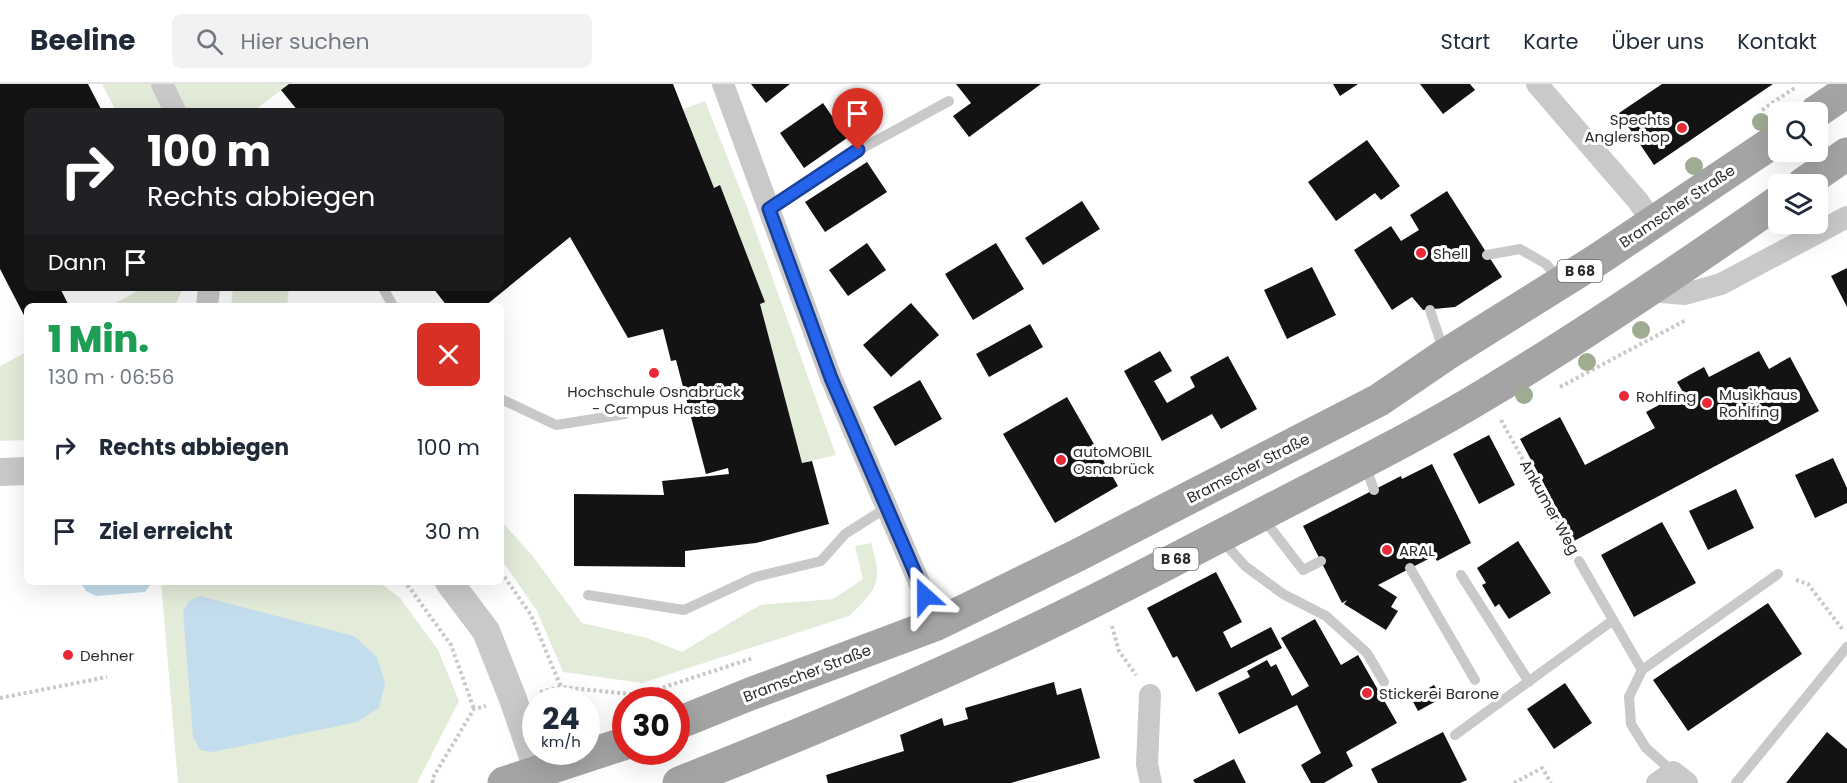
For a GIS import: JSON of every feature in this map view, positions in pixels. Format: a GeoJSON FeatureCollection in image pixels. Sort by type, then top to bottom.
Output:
{"type":"FeatureCollection","features":[{"type":"Feature","properties":{"kind":"main road"},"geometry":{"type":"LineString","coordinates":[[1828,104],[1847,91]]}},
{"type":"Feature","properties":{"kind":"main road","name":"Bramscher Straße"},"geometry":{"type":"LineString","coordinates":[[690,718],[937,624],[1320,432],[1379,400],[1445,355],[1562,283],[1768,145]]}},
{"type":"Feature","properties":{"kind":"main road"},"geometry":{"type":"LineString","coordinates":[[1818,174],[1847,154]]}},
{"type":"Feature","properties":{"kind":"main road","name":"B 68"},"geometry":{"type":"LineString","coordinates":[[678,783],[747,756],[990,651],[1260,515],[1369,476],[1484,396],[1650,291],[1768,209]]}},
{"type":"Feature","properties":{"kind":"main road"},"geometry":{"type":"LineString","coordinates":[[504,783],[540,777],[612,749]]}},
{"type":"Feature","properties":{"kind":"street"},"geometry":{"type":"LineString","coordinates":[[162,84],[174,108]]}},
{"type":"Feature","properties":{"kind":"street"},"geometry":{"type":"LineString","coordinates":[[723,84],[831,378],[937,624]]}},
{"type":"Feature","properties":{"kind":"street"},"geometry":{"type":"LineString","coordinates":[[1538,84],[1638,201],[1653,223]]}},
{"type":"Feature","properties":{"kind":"street"},"geometry":{"type":"LineString","coordinates":[[1650,291],[1685,294],[1721,284],[1847,218]]}},
{"type":"Feature","properties":{"kind":"street"},"geometry":{"type":"LineString","coordinates":[[0,472],[24,471]]}},
{"type":"Feature","properties":{"kind":"street"},"geometry":{"type":"LineString","coordinates":[[451,585],[486,631],[540,777]]}},
{"type":"Feature","properties":{"kind":"street"},"geometry":{"type":"LineString","coordinates":[[1150,695],[1147,764],[1151,783]]}},
{"type":"Feature","properties":{"kind":"lane"},"geometry":{"type":"LineString","coordinates":[[769,209],[858,150],[949,101]]}},
{"type":"Feature","properties":{"kind":"lane"},"geometry":{"type":"LineString","coordinates":[[1487,255],[1520,249],[1546,264],[1562,283]]}},
{"type":"Feature","properties":{"kind":"lane"},"geometry":{"type":"LineString","coordinates":[[1430,310],[1445,355]]}},
{"type":"Feature","properties":{"kind":"lane"},"geometry":{"type":"LineString","coordinates":[[504,400],[556,425],[625,414]]}},
{"type":"Feature","properties":{"kind":"lane"},"geometry":{"type":"LineString","coordinates":[[588,595],[684,610],[754,577],[821,561],[845,534],[886,508]]}},
{"type":"Feature","properties":{"kind":"lane"},"geometry":{"type":"LineString","coordinates":[[1260,515],[1303,570],[1321,561]]}},
{"type":"Feature","properties":{"kind":"lane"},"geometry":{"type":"LineString","coordinates":[[1219,537],[1245,566],[1283,594],[1326,616],[1367,653],[1384,682]]}},
{"type":"Feature","properties":{"kind":"lane","name":"Ankumer Weg"},"geometry":{"type":"LineString","coordinates":[[1580,561],[1612,621],[1642,669]]}},
{"type":"Feature","properties":{"kind":"lane"},"geometry":{"type":"LineString","coordinates":[[1410,568],[1475,680]]}},
{"type":"Feature","properties":{"kind":"lane"},"geometry":{"type":"LineString","coordinates":[[1672,779],[1646,748],[1631,724],[1629,697],[1642,669],[1778,574]]}},
{"type":"Feature","properties":{"kind":"lane"},"geometry":{"type":"LineString","coordinates":[[1461,575],[1528,682]]}},
{"type":"Feature","properties":{"kind":"lane"},"geometry":{"type":"LineString","coordinates":[[1455,735],[1612,621]]}},
{"type":"Feature","properties":{"kind":"lane"},"geometry":{"type":"LineString","coordinates":[[1736,783],[1847,648]]}},
{"type":"Feature","properties":{"kind":"path","name":"Ankumer Weg"},"geometry":{"type":"LineString","coordinates":[[1484,396],[1504,423],[1580,561]]}},
{"type":"Feature","properties":{"kind":"path"},"geometry":{"type":"LineString","coordinates":[[1778,574],[1808,584],[1847,635]]}},
{"type":"Feature","properties":{"kind":"path"},"geometry":{"type":"LineString","coordinates":[[504,576],[531,615],[561,687]]}},
{"type":"Feature","properties":{"kind":"path"},"geometry":{"type":"LineString","coordinates":[[406,585],[451,645],[474,709]]}},
{"type":"Feature","properties":{"kind":"path"},"geometry":{"type":"LineString","coordinates":[[1101,597],[1119,651],[1150,695]]}},
{"type":"Feature","properties":{"kind":"path"},"geometry":{"type":"LineString","coordinates":[[664,687],[762,655]]}},
{"type":"Feature","properties":{"kind":"path"},"geometry":{"type":"LineString","coordinates":[[0,698],[107,676]]}},
{"type":"Feature","properties":{"kind":"path"},"geometry":{"type":"LineString","coordinates":[[433,783],[432,779],[474,709],[522,697]]}},
{"type":"Feature","properties":{"kind":"path"},"geometry":{"type":"LineString","coordinates":[[1514,783],[1542,768],[1551,783]]}},
{"type":"Feature","properties":{"kind":"green space"},"geometry":{"type":"Polygon","coordinates":[[[102,84],[289,84],[258,108],[114,108],[102,84]]]}},
{"type":"Feature","properties":{"kind":"green space"},"geometry":{"type":"Polygon","coordinates":[[[705,101],[747,207],[836,455],[802,463],[760,304],[765,302],[720,186],[714,188],[683,109],[705,101]]]}},
{"type":"Feature","properties":{"kind":"green space"},"geometry":{"type":"Polygon","coordinates":[[[138,291],[182,291],[176,303],[116,303],[138,291]]]}},
{"type":"Feature","properties":{"kind":"green space"},"geometry":{"type":"Polygon","coordinates":[[[233,291],[289,291],[287,303],[231,303],[233,291]]]}},
{"type":"Feature","properties":{"kind":"green space"},"geometry":{"type":"Polygon","coordinates":[[[24,354],[24,440],[0,441],[0,366],[24,354]]]}},
{"type":"Feature","properties":{"kind":"green space"},"geometry":{"type":"Polygon","coordinates":[[[504,524],[532,555],[582,623],[647,638],[682,652],[760,605],[833,599],[863,579],[855,546],[871,543],[877,567],[877,576],[872,591],[849,616],[642,683],[563,672],[537,611],[504,563],[504,524]]]}},
{"type":"Feature","properties":{"kind":"green space"},"geometry":{"type":"Polygon","coordinates":[[[161,585],[383,585],[400,598],[438,650],[459,701],[417,783],[178,783],[161,585]]]}},
{"type":"Feature","properties":{"kind":"water"},"geometry":{"type":"Polygon","coordinates":[[[82,585],[150,585],[145,592],[96,596],[86,591],[82,585]]]}},
{"type":"Feature","properties":{"kind":"water"},"geometry":{"type":"Polygon","coordinates":[[[200,596],[354,636],[377,657],[385,683],[379,708],[357,722],[213,752],[200,750],[193,736],[183,611],[189,601],[200,596]]]}},
{"type":"Feature","properties":{"kind":"building"},"geometry":{"type":"Polygon","coordinates":[[[0,84],[88,84],[100,108],[24,108],[24,291],[62,291],[68,303],[24,303],[24,315],[0,269],[0,84]]]}},
{"type":"Feature","properties":{"kind":"building"},"geometry":{"type":"Polygon","coordinates":[[[289,84],[673,84],[714,188],[720,185],[765,302],[760,304],[802,463],[812,461],[829,524],[756,543],[685,551],[685,567],[574,566],[574,494],[664,495],[662,481],[729,474],[728,468],[706,474],[676,360],[671,361],[663,329],[628,338],[570,237],[504,291],[504,108],[296,108],[281,90],[289,84]]]}},
{"type":"Feature","properties":{"kind":"building"},"geometry":{"type":"Polygon","coordinates":[[[751,84],[790,84],[766,103],[751,84]]]}},
{"type":"Feature","properties":{"kind":"building"},"geometry":{"type":"Polygon","coordinates":[[[956,84],[1041,84],[969,137],[953,116],[971,103],[956,84]]]}},
{"type":"Feature","properties":{"kind":"building"},"geometry":{"type":"Polygon","coordinates":[[[1333,84],[1358,84],[1340,96],[1333,84]]]}},
{"type":"Feature","properties":{"kind":"building"},"geometry":{"type":"Polygon","coordinates":[[[1420,84],[1470,84],[1475,90],[1443,114],[1420,84]]]}},
{"type":"Feature","properties":{"kind":"building"},"geometry":{"type":"Polygon","coordinates":[[[1662,84],[1773,84],[1654,165],[1619,113],[1662,84]]]}},
{"type":"Feature","properties":{"kind":"building"},"geometry":{"type":"Polygon","coordinates":[[[823,103],[847,138],[804,168],[780,133],[823,103]]]}},
{"type":"Feature","properties":{"kind":"building"},"geometry":{"type":"Polygon","coordinates":[[[1367,140],[1400,186],[1381,200],[1375,193],[1336,221],[1308,182],[1367,140]]]}},
{"type":"Feature","properties":{"kind":"building"},"geometry":{"type":"Polygon","coordinates":[[[867,162],[887,192],[825,232],[805,202],[867,162]]]}},
{"type":"Feature","properties":{"kind":"building","name":"Shell"},"geometry":{"type":"Polygon","coordinates":[[[1447,191],[1502,277],[1455,307],[1423,310],[1412,297],[1392,310],[1354,250],[1391,226],[1401,241],[1419,230],[1410,215],[1447,191]]]}},
{"type":"Feature","properties":{"kind":"building"},"geometry":{"type":"Polygon","coordinates":[[[1082,201],[1100,229],[1043,265],[1025,238],[1082,201]]]}},
{"type":"Feature","properties":{"kind":"building"},"geometry":{"type":"Polygon","coordinates":[[[867,243],[886,270],[848,296],[829,270],[867,243]]]}},
{"type":"Feature","properties":{"kind":"building"},"geometry":{"type":"Polygon","coordinates":[[[996,243],[1024,289],[973,320],[945,274],[996,243]]]}},
{"type":"Feature","properties":{"kind":"building"},"geometry":{"type":"Polygon","coordinates":[[[1312,267],[1336,315],[1287,339],[1264,290],[1312,267]]]}},
{"type":"Feature","properties":{"kind":"building"},"geometry":{"type":"Polygon","coordinates":[[[1847,268],[1847,307],[1831,276],[1847,268]]]}},
{"type":"Feature","properties":{"kind":"building"},"geometry":{"type":"Polygon","coordinates":[[[435,291],[503,291],[489,303],[445,303],[435,291]]]}},
{"type":"Feature","properties":{"kind":"building"},"geometry":{"type":"Polygon","coordinates":[[[911,303],[939,335],[891,377],[863,345],[911,303]]]}},
{"type":"Feature","properties":{"kind":"building"},"geometry":{"type":"Polygon","coordinates":[[[1030,324],[1043,347],[989,377],[976,354],[1030,324]]]}},
{"type":"Feature","properties":{"kind":"building"},"geometry":{"type":"Polygon","coordinates":[[[1160,351],[1172,371],[1154,381],[1167,403],[1195,387],[1190,377],[1228,356],[1257,409],[1221,429],[1212,414],[1162,441],[1124,371],[1160,351]]]}},
{"type":"Feature","properties":{"kind":"building"},"geometry":{"type":"Polygon","coordinates":[[[1759,351],[1769,369],[1790,357],[1819,411],[1574,541],[1520,439],[1560,417],[1585,465],[1655,428],[1646,412],[1683,392],[1677,382],[1704,367],[1709,377],[1759,351]]]}},
{"type":"Feature","properties":{"kind":"building"},"geometry":{"type":"Polygon","coordinates":[[[920,380],[942,419],[895,446],[873,407],[920,380]]]}},
{"type":"Feature","properties":{"kind":"building","name":"autoMOBIL Osnabrück"},"geometry":{"type":"Polygon","coordinates":[[[1067,397],[1118,486],[1055,523],[1003,434],[1067,397]]]}},
{"type":"Feature","properties":{"kind":"building"},"geometry":{"type":"Polygon","coordinates":[[[1489,435],[1515,485],[1479,504],[1453,454],[1489,435]]]}},
{"type":"Feature","properties":{"kind":"building"},"geometry":{"type":"Polygon","coordinates":[[[1833,458],[1847,488],[1847,503],[1815,518],[1795,475],[1833,458]]]}},
{"type":"Feature","properties":{"kind":"building","name":"ARAL"},"geometry":{"type":"Polygon","coordinates":[[[1432,464],[1471,543],[1437,561],[1434,556],[1378,585],[1397,597],[1391,607],[1398,611],[1386,630],[1344,604],[1347,600],[1342,603],[1303,526],[1401,476],[1402,479],[1432,464]]]}},
{"type":"Feature","properties":{"kind":"building"},"geometry":{"type":"Polygon","coordinates":[[[1736,489],[1754,528],[1708,550],[1689,511],[1736,489]]]}},
{"type":"Feature","properties":{"kind":"building"},"geometry":{"type":"Polygon","coordinates":[[[1662,522],[1696,583],[1634,617],[1601,555],[1662,522]]]}},
{"type":"Feature","properties":{"kind":"building"},"geometry":{"type":"Polygon","coordinates":[[[1518,541],[1551,593],[1509,619],[1499,604],[1495,607],[1482,585],[1486,583],[1477,568],[1518,541]]]}},
{"type":"Feature","properties":{"kind":"building"},"geometry":{"type":"Polygon","coordinates":[[[1216,572],[1242,622],[1223,632],[1231,648],[1271,627],[1282,648],[1196,692],[1177,656],[1173,658],[1147,608],[1216,572]]]}},
{"type":"Feature","properties":{"kind":"building"},"geometry":{"type":"Polygon","coordinates":[[[1768,603],[1802,654],[1688,731],[1653,680],[1768,603]]]}},
{"type":"Feature","properties":{"kind":"building"},"geometry":{"type":"Polygon","coordinates":[[[1315,619],[1341,665],[1358,655],[1397,723],[1346,752],[1353,766],[1324,783],[1311,783],[1301,765],[1321,753],[1297,705],[1239,734],[1218,693],[1250,677],[1247,671],[1267,660],[1271,667],[1276,664],[1292,696],[1309,686],[1281,638],[1315,619]]]}},
{"type":"Feature","properties":{"kind":"building"},"geometry":{"type":"Polygon","coordinates":[[[1054,682],[1057,695],[1081,688],[1100,758],[1011,783],[828,783],[826,775],[904,751],[900,735],[942,718],[944,726],[968,719],[965,708],[1054,682]]]}},
{"type":"Feature","properties":{"kind":"building"},"geometry":{"type":"Polygon","coordinates":[[[1565,683],[1592,723],[1554,749],[1527,709],[1565,683]]]}},
{"type":"Feature","properties":{"kind":"building"},"geometry":{"type":"Polygon","coordinates":[[[1434,685],[1442,698],[1418,711],[1411,698],[1434,685]]]}},
{"type":"Feature","properties":{"kind":"building"},"geometry":{"type":"Polygon","coordinates":[[[1443,732],[1467,780],[1460,783],[1378,783],[1371,769],[1443,732]]]}},
{"type":"Feature","properties":{"kind":"building"},"geometry":{"type":"Polygon","coordinates":[[[1827,732],[1847,749],[1847,783],[1786,783],[1827,732]]]}},
{"type":"Feature","properties":{"kind":"building"},"geometry":{"type":"Polygon","coordinates":[[[1234,759],[1246,783],[1195,783],[1193,780],[1234,759]]]}},
{"type":"Feature","properties":{"kind":"place","name":"Spechts Anglershop"},"geometry":{"type":"Point","coordinates":[1682,128]}},
{"type":"Feature","properties":{"kind":"place","name":"Shell"},"geometry":{"type":"Point","coordinates":[1421,253]}},
{"type":"Feature","properties":{"kind":"place","name":"Hochschule Osnabrück - Campus Haste"},"geometry":{"type":"Point","coordinates":[654,373]}},
{"type":"Feature","properties":{"kind":"place","name":"Rohlfing"},"geometry":{"type":"Point","coordinates":[1624,396]}},
{"type":"Feature","properties":{"kind":"place","name":"Musikhaus Rohlfing"},"geometry":{"type":"Point","coordinates":[1707,403]}},
{"type":"Feature","properties":{"kind":"place","name":"autoMOBIL Osnabrück"},"geometry":{"type":"Point","coordinates":[1061,460]}},
{"type":"Feature","properties":{"kind":"place","name":"ARAL"},"geometry":{"type":"Point","coordinates":[1387,550]}},
{"type":"Feature","properties":{"kind":"place","name":"Dehner"},"geometry":{"type":"Point","coordinates":[68,655]}},
{"type":"Feature","properties":{"kind":"place","name":"Stickerei Barone"},"geometry":{"type":"Point","coordinates":[1367,693]}},
{"type":"Feature","properties":{"kind":"route"},"geometry":{"type":"LineString","coordinates":[[858,150],[769,209],[831,378],[925,596]]}}]}
